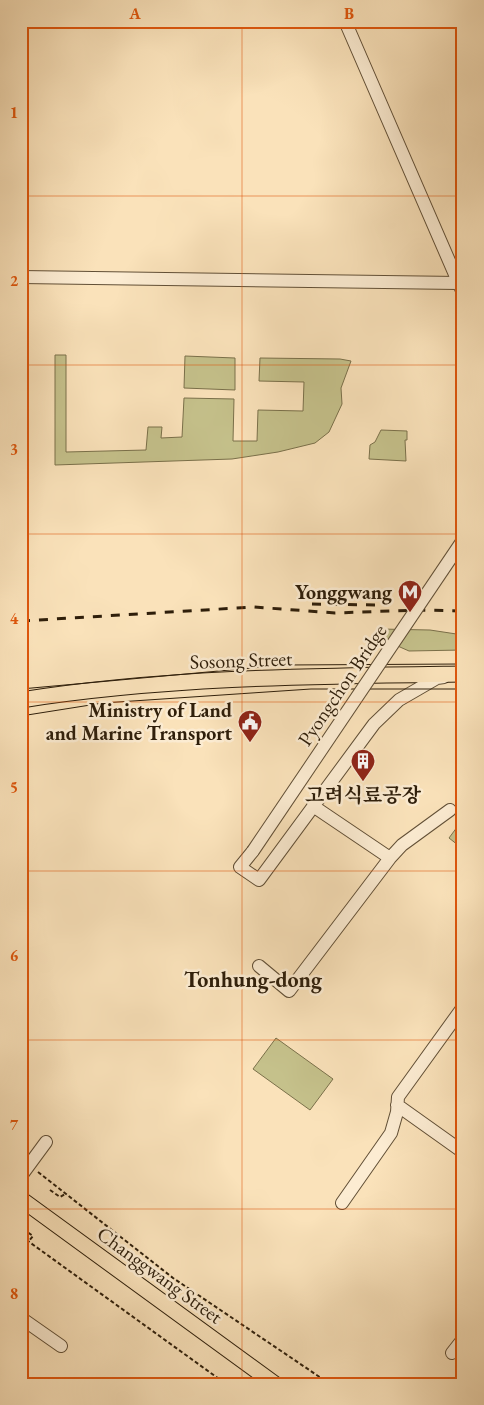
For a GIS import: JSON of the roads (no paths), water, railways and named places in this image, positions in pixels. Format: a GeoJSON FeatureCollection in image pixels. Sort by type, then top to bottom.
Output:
{"type":"FeatureCollection","features":[{"type":"Feature","properties":{"kind":"main road","name":"Sosong Street"},"geometry":{"type":"LineString","coordinates":[[21,700],[168,683],[228,679],[462,674]]}},
{"type":"Feature","properties":{"kind":"main road","name":"Changgwang Street"},"geometry":{"type":"LineString","coordinates":[[21,1199],[275,1384]]}},
{"type":"Feature","properties":{"kind":"street"},"geometry":{"type":"LineString","coordinates":[[21,277],[460,288],[345,21]]}},
{"type":"Feature","properties":{"kind":"street","name":"Pyongchon Bridge"},"geometry":{"type":"LineString","coordinates":[[313,806],[259,880],[240,867],[253,851],[463,540]]}},
{"type":"Feature","properties":{"kind":"street"},"geometry":{"type":"LineString","coordinates":[[390,858],[313,806],[374,724],[398,700],[437,678],[462,674]]}},
{"type":"Feature","properties":{"kind":"street"},"geometry":{"type":"LineString","coordinates":[[259,966],[289,991],[390,858],[402,845],[450,810]]}},
{"type":"Feature","properties":{"kind":"street"},"geometry":{"type":"LineString","coordinates":[[342,1203],[392,1133],[398,1097],[463,1007]]}},
{"type":"Feature","properties":{"kind":"street"},"geometry":{"type":"LineString","coordinates":[[397,1105],[463,1152]]}},
{"type":"Feature","properties":{"kind":"street"},"geometry":{"type":"LineString","coordinates":[[25,1171],[46,1142]]}},
{"type":"Feature","properties":{"kind":"street"},"geometry":{"type":"LineString","coordinates":[[21,1318],[61,1346]]}},
{"type":"Feature","properties":{"kind":"street"},"geometry":{"type":"LineString","coordinates":[[452,1353],[463,1339]]}},
{"type":"Feature","properties":{"kind":"tram line"},"geometry":{"type":"LineString","coordinates":[[21,689],[285,665],[463,664]]}},
{"type":"Feature","properties":{"kind":"tram line"},"geometry":{"type":"LineString","coordinates":[[21,716],[103,703],[311,689],[463,689]]}},
{"type":"Feature","properties":{"kind":"railway"},"geometry":{"type":"LineString","coordinates":[[312,604],[383,605]]}},
{"type":"Feature","properties":{"kind":"railway"},"geometry":{"type":"LineString","coordinates":[[21,621],[254,607],[335,613],[418,610],[463,611]]}},
{"type":"Feature","properties":{"kind":"place","name":"Yonggwang"},"geometry":{"type":"Point","coordinates":[410,613]}},
{"type":"Feature","properties":{"kind":"place","name":"Ministry of Land and Marine Transport"},"geometry":{"type":"Point","coordinates":[250,743]}},
{"type":"Feature","properties":{"kind":"place","name":"고려식료공장"},"geometry":{"type":"Point","coordinates":[363,782]}},
{"type":"Feature","properties":{"kind":"district","name":"Tonhung-dong"},"geometry":{"type":"Point","coordinates":[253,979]}}]}
